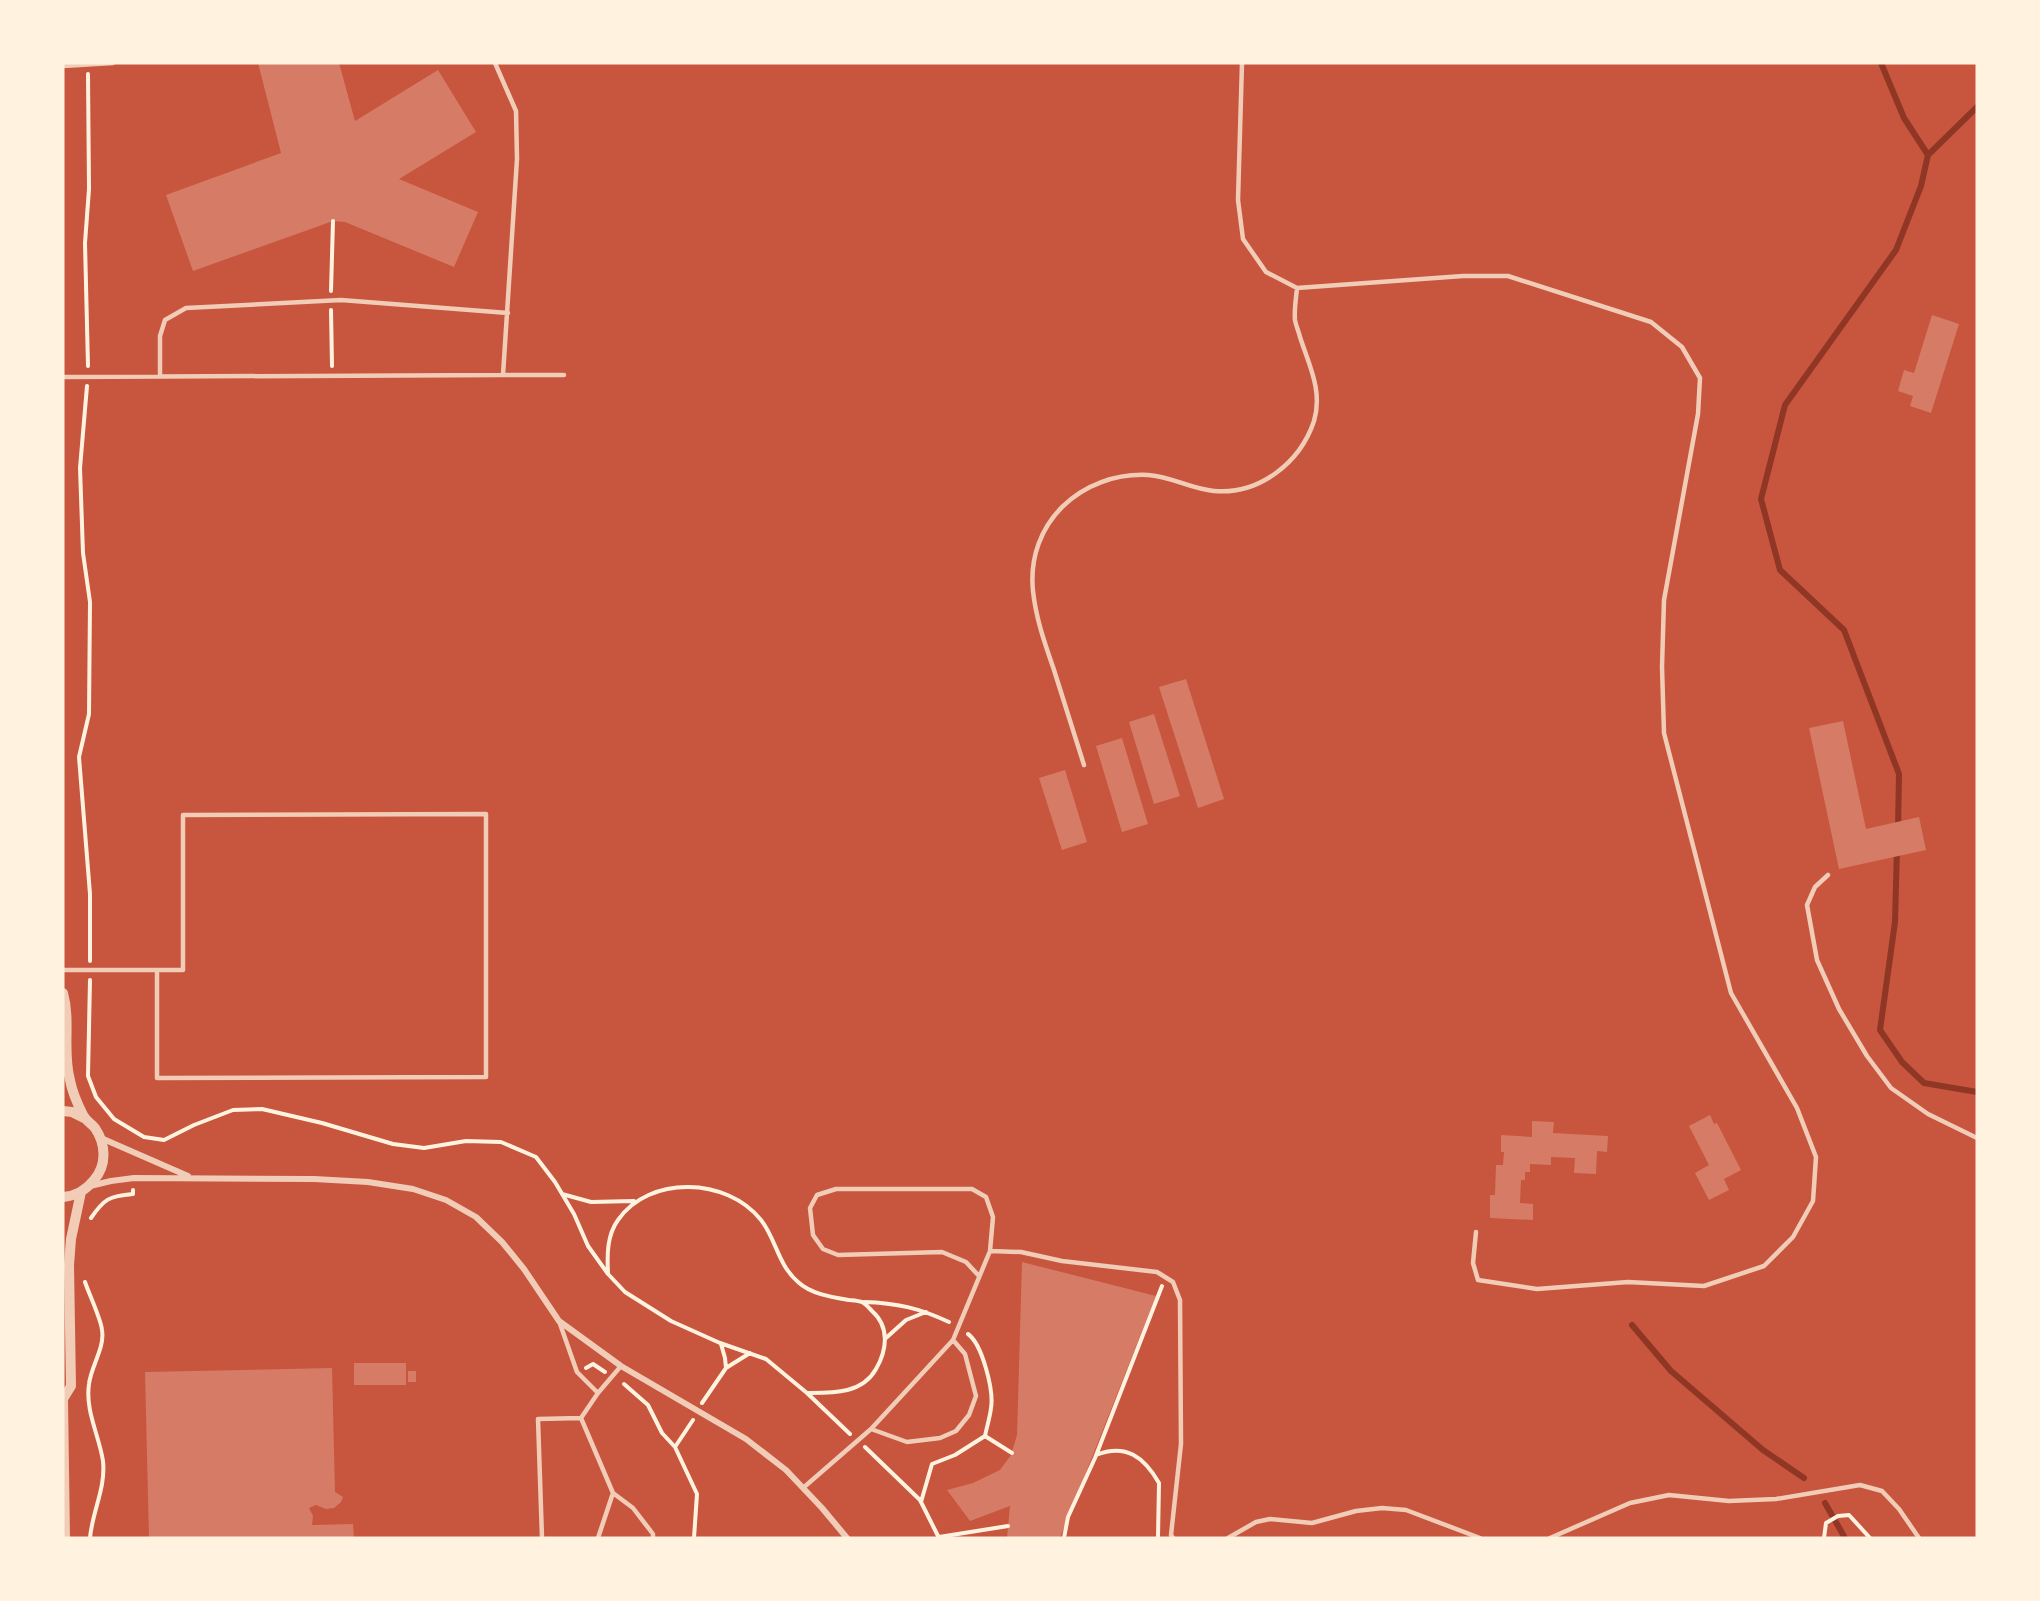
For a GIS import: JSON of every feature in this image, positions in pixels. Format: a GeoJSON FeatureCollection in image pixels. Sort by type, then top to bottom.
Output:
{"type":"FeatureCollection","features":[{"type":"Feature","properties":{"kind":"street"},"geometry":{"type":"LineString","coordinates":[[63,993],[67,1006],[67,1058],[70,1081],[84,1118]]}},
{"type":"Feature","properties":{"kind":"street"},"geometry":{"type":"LineString","coordinates":[[63,1111],[72,1112],[84,1118],[94,1127],[101,1138],[104,1151],[97,1177],[85,1189],[71,1239],[69,1264],[71,1386],[63,1399],[65,1538]]}},
{"type":"Feature","properties":{"kind":"street"},"geometry":{"type":"LineString","coordinates":[[101,1138],[191,1178]]}},
{"type":"Feature","properties":{"kind":"street"},"geometry":{"type":"LineString","coordinates":[[63,1197],[111,1180],[191,1178],[368,1182],[412,1189],[446,1200],[476,1217],[502,1242],[524,1269],[559,1321],[621,1366],[746,1439],[786,1470],[847,1538]]}},
{"type":"Feature","properties":{"kind":"lane"},"geometry":{"type":"LineString","coordinates":[[63,66],[113,63]]}},
{"type":"Feature","properties":{"kind":"lane"},"geometry":{"type":"LineString","coordinates":[[495,63],[516,111],[517,159],[503,375]]}},
{"type":"Feature","properties":{"kind":"lane"},"geometry":{"type":"LineString","coordinates":[[1242,63],[1238,200],[1243,239],[1266,272],[1297,288],[1463,276],[1508,276],[1651,322],[1682,347],[1700,378],[1698,414],[1664,600],[1662,667],[1664,733],[1731,993],[1797,1108],[1816,1157],[1813,1201],[1793,1237],[1764,1266],[1704,1286],[1628,1282],[1537,1289],[1478,1280],[1473,1263],[1476,1232]]}},
{"type":"Feature","properties":{"kind":"lane"},"geometry":{"type":"LineString","coordinates":[[1084,765],[1037,619],[1033,588],[1035,559],[1046,526],[1062,506],[1083,490],[1104,480],[1127,475],[1150,475],[1213,491],[1234,490],[1258,484],[1275,475],[1292,460],[1303,445],[1313,422],[1317,396],[1316,384],[1295,321],[1297,288]]}},
{"type":"Feature","properties":{"kind":"lane"},"geometry":{"type":"LineString","coordinates":[[160,376],[160,336],[165,320],[186,308],[331,300],[508,313]]}},
{"type":"Feature","properties":{"kind":"lane"},"geometry":{"type":"LineString","coordinates":[[63,377],[564,375]]}},
{"type":"Feature","properties":{"kind":"lane"},"geometry":{"type":"LineString","coordinates":[[63,970],[183,970],[183,815],[486,814],[486,1077],[157,1078],[157,971]]}},
{"type":"Feature","properties":{"kind":"lane"},"geometry":{"type":"LineString","coordinates":[[1828,875],[1815,887],[1808,905],[1817,960],[1839,1009],[1867,1056],[1891,1088],[1928,1114],[1977,1138]]}},
{"type":"Feature","properties":{"kind":"lane"},"geometry":{"type":"LineString","coordinates":[[803,1488],[871,1429],[953,1340],[990,1251],[993,1217],[986,1197],[972,1189],[836,1188],[817,1195],[810,1208],[813,1235],[823,1250],[838,1255],[942,1252],[966,1262],[979,1276]]}},
{"type":"Feature","properties":{"kind":"lane"},"geometry":{"type":"LineString","coordinates":[[990,1251],[1021,1252],[1062,1261],[1157,1272],[1173,1282],[1180,1300],[1181,1444],[1173,1538]]}},
{"type":"Feature","properties":{"kind":"lane"},"geometry":{"type":"LineString","coordinates":[[559,1321],[577,1372],[598,1393]]}},
{"type":"Feature","properties":{"kind":"lane"},"geometry":{"type":"LineString","coordinates":[[871,1429],[908,1442],[940,1438],[956,1431],[969,1415],[976,1396],[965,1354],[953,1340]]}},
{"type":"Feature","properties":{"kind":"lane"},"geometry":{"type":"LineString","coordinates":[[581,1418],[621,1366]]}},
{"type":"Feature","properties":{"kind":"lane"},"geometry":{"type":"LineString","coordinates":[[581,1418],[613,1493],[633,1508],[653,1538]]}},
{"type":"Feature","properties":{"kind":"lane"},"geometry":{"type":"LineString","coordinates":[[542,1538],[538,1419],[581,1418]]}},
{"type":"Feature","properties":{"kind":"lane"},"geometry":{"type":"LineString","coordinates":[[1550,1538],[1629,1503],[1669,1495],[1729,1502],[1776,1499],[1860,1485],[1882,1491],[1899,1509],[1919,1538]]}},
{"type":"Feature","properties":{"kind":"lane"},"geometry":{"type":"LineString","coordinates":[[598,1538],[613,1493]]}},
{"type":"Feature","properties":{"kind":"lane"},"geometry":{"type":"LineString","coordinates":[[1228,1538],[1256,1522],[1270,1518],[1312,1523],[1356,1511],[1382,1508],[1406,1510],[1480,1538]]}},
{"type":"Feature","properties":{"kind":"path"},"geometry":{"type":"LineString","coordinates":[[88,65],[89,189],[85,243],[87,376],[80,468],[83,553],[90,602],[89,714],[79,757],[90,894],[88,1076],[96,1096],[114,1119],[144,1137],[164,1140],[233,1110],[261,1109],[404,1146],[424,1148],[466,1141],[501,1142],[536,1157],[561,1193],[581,1228],[588,1246],[608,1274],[625,1292],[671,1321],[720,1343],[766,1359],[858,1440],[921,1503],[939,1538],[1008,1526]]}},
{"type":"Feature","properties":{"kind":"path"},"geometry":{"type":"LineString","coordinates":[[332,376],[333,221]]}},
{"type":"Feature","properties":{"kind":"path"},"geometry":{"type":"LineString","coordinates":[[89,1224],[104,1200],[118,1195],[133,1194],[133,1186]]}},
{"type":"Feature","properties":{"kind":"path"},"geometry":{"type":"LineString","coordinates":[[608,1274],[607,1252],[611,1235],[616,1222],[629,1206],[651,1195],[676,1187],[701,1187],[727,1194],[761,1220],[784,1267],[799,1283],[817,1293],[863,1302],[908,1306],[959,1327],[974,1338],[988,1374],[992,1406],[985,1436],[955,1455],[932,1464],[921,1503]]}},
{"type":"Feature","properties":{"kind":"path"},"geometry":{"type":"LineString","coordinates":[[561,1193],[597,1203],[639,1201]]}},
{"type":"Feature","properties":{"kind":"path"},"geometry":{"type":"LineString","coordinates":[[1064,1538],[1068,1517],[1096,1455],[1166,1277]]}},
{"type":"Feature","properties":{"kind":"path"},"geometry":{"type":"LineString","coordinates":[[84,1279],[103,1330],[99,1351],[88,1383],[90,1414],[103,1461],[102,1486],[90,1538]]}},
{"type":"Feature","properties":{"kind":"path"},"geometry":{"type":"LineString","coordinates":[[807,1393],[841,1393],[858,1386],[872,1376],[882,1359],[886,1338],[876,1315],[863,1302]]}},
{"type":"Feature","properties":{"kind":"path"},"geometry":{"type":"LineString","coordinates":[[886,1338],[906,1320],[927,1312]]}},
{"type":"Feature","properties":{"kind":"path"},"geometry":{"type":"LineString","coordinates":[[720,1343],[726,1368]]}},
{"type":"Feature","properties":{"kind":"path"},"geometry":{"type":"LineString","coordinates":[[675,1448],[726,1368],[751,1353]]}},
{"type":"Feature","properties":{"kind":"path"},"geometry":{"type":"LineString","coordinates":[[625,1385],[648,1405],[662,1433],[675,1448],[697,1494],[694,1538]]}},
{"type":"Feature","properties":{"kind":"path"},"geometry":{"type":"LineString","coordinates":[[985,1436],[1011,1453]]}},
{"type":"Feature","properties":{"kind":"path"},"geometry":{"type":"LineString","coordinates":[[1096,1455],[1109,1450],[1132,1453],[1156,1477],[1159,1483],[1158,1538]]}},
{"type":"Feature","properties":{"kind":"path"},"geometry":{"type":"LineString","coordinates":[[1824,1538],[1826,1523],[1838,1516],[1849,1515],[1870,1538]]}},
{"type":"Feature","properties":{"kind":"building"},"geometry":{"type":"Polygon","coordinates":[[[258,63],[339,63],[355,121],[438,70],[476,132],[399,179],[478,212],[454,267],[345,222],[333,221],[193,271],[166,195],[281,153],[258,63]]]}},
{"type":"Feature","properties":{"kind":"building"},"geometry":{"type":"Polygon","coordinates":[[[1932,315],[1959,324],[1931,413],[1910,406],[1913,396],[1898,391],[1904,370],[1914,373],[1932,315]]]}},
{"type":"Feature","properties":{"kind":"building"},"geometry":{"type":"Polygon","coordinates":[[[1186,679],[1224,799],[1198,808],[1159,687],[1186,679]]]}},
{"type":"Feature","properties":{"kind":"building"},"geometry":{"type":"Polygon","coordinates":[[[1154,714],[1180,796],[1154,804],[1129,722],[1154,714]]]}},
{"type":"Feature","properties":{"kind":"building"},"geometry":{"type":"Polygon","coordinates":[[[1843,721],[1866,829],[1919,817],[1926,850],[1839,869],[1809,728],[1843,721]]]}},
{"type":"Feature","properties":{"kind":"building"},"geometry":{"type":"Polygon","coordinates":[[[1122,738],[1148,824],[1122,832],[1096,746],[1122,738]]]}},
{"type":"Feature","properties":{"kind":"building"},"geometry":{"type":"Polygon","coordinates":[[[1065,770],[1087,842],[1062,850],[1039,778],[1065,770]]]}},
{"type":"Feature","properties":{"kind":"building"},"geometry":{"type":"Polygon","coordinates":[[[1710,1115],[1714,1124],[1717,1123],[1741,1170],[1724,1179],[1729,1190],[1709,1200],[1695,1173],[1709,1165],[1689,1126],[1710,1115]]]}},
{"type":"Feature","properties":{"kind":"building"},"geometry":{"type":"Polygon","coordinates":[[[1532,1121],[1554,1122],[1553,1133],[1608,1136],[1607,1152],[1597,1151],[1596,1174],[1574,1173],[1575,1158],[1551,1157],[1551,1165],[1530,1164],[1530,1172],[1525,1172],[1525,1180],[1521,1180],[1520,1203],[1533,1204],[1533,1220],[1490,1218],[1490,1195],[1495,1195],[1496,1165],[1503,1165],[1504,1152],[1501,1152],[1501,1135],[1532,1137],[1532,1121]]]}},
{"type":"Feature","properties":{"kind":"building"},"geometry":{"type":"Polygon","coordinates":[[[1022,1262],[1156,1296],[1060,1538],[1007,1538],[1010,1506],[970,1521],[947,1490],[973,1483],[1000,1470],[1011,1455],[1017,1435],[1022,1262]]]}},
{"type":"Feature","properties":{"kind":"building"},"geometry":{"type":"Polygon","coordinates":[[[354,1363],[406,1363],[406,1385],[354,1385],[354,1363]]]}},
{"type":"Feature","properties":{"kind":"building"},"geometry":{"type":"Polygon","coordinates":[[[332,1368],[335,1492],[343,1497],[334,1508],[326,1509],[316,1505],[309,1508],[313,1516],[312,1525],[353,1524],[354,1538],[149,1538],[145,1372],[332,1368]]]}},
{"type":"Feature","properties":{"kind":"building"},"geometry":{"type":"Polygon","coordinates":[[[408,1371],[416,1371],[416,1382],[408,1382],[408,1371]]]}},
{"type":"Feature","properties":{"kind":"waterway"},"geometry":{"type":"LineString","coordinates":[[1881,63],[1904,118],[1928,155]]}},
{"type":"Feature","properties":{"kind":"waterway"},"geometry":{"type":"LineString","coordinates":[[1898,829],[1899,774],[1844,630],[1780,570],[1761,499],[1785,405],[1896,250],[1921,186],[1928,155],[1977,107]]}},
{"type":"Feature","properties":{"kind":"waterway"},"geometry":{"type":"LineString","coordinates":[[1897,848],[1895,922],[1880,1030],[1902,1062],[1924,1083],[1977,1092]]}},
{"type":"Feature","properties":{"kind":"waterway"},"geometry":{"type":"LineString","coordinates":[[1632,1325],[1671,1371],[1763,1450],[1804,1478]]}},
{"type":"Feature","properties":{"kind":"waterway"},"geometry":{"type":"LineString","coordinates":[[1825,1503],[1845,1538]]}}]}
